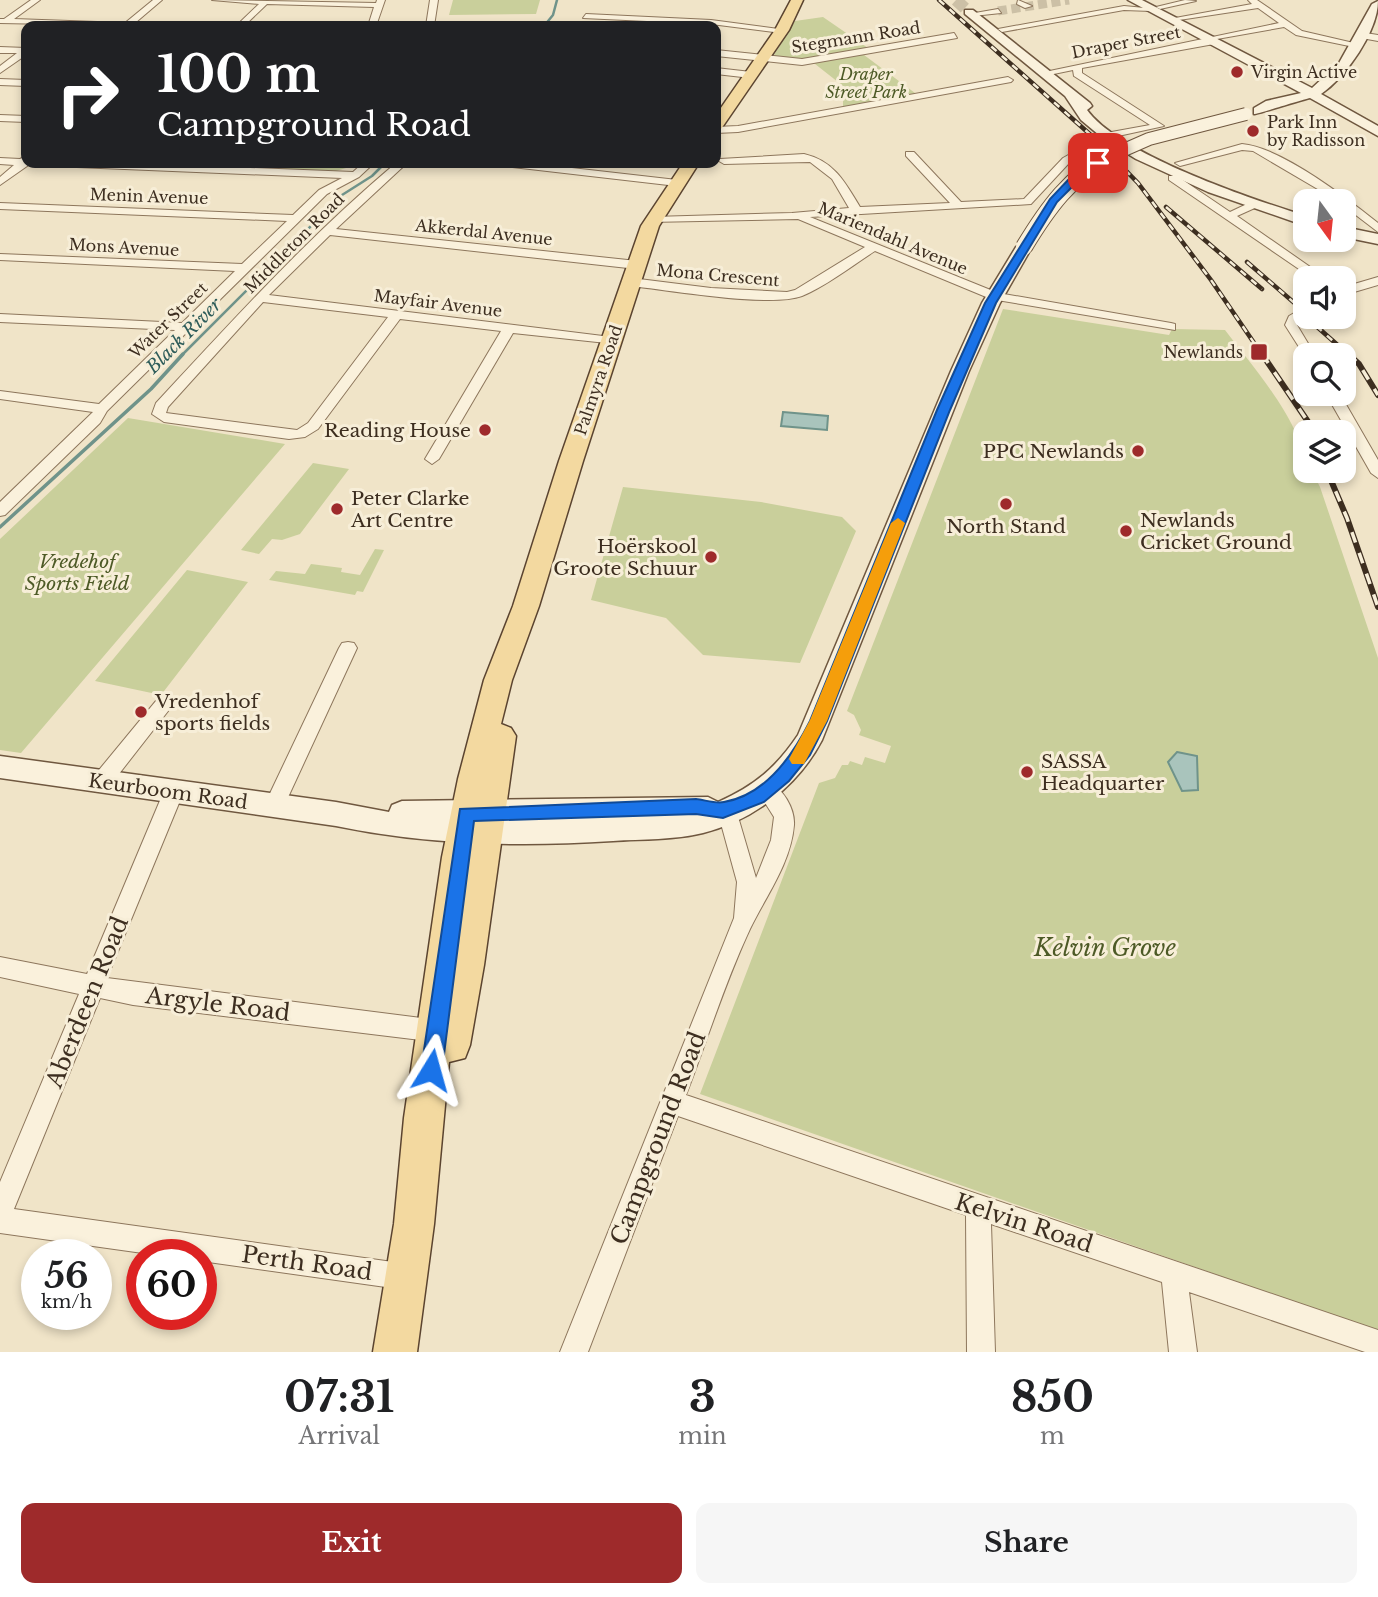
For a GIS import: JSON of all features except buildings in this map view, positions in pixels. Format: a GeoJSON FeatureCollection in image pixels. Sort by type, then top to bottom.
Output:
{"type":"FeatureCollection","features":[{"type":"Feature","properties":{"kind":"main road"},"geometry":{"type":"LineString","coordinates":[[721,120],[782,30],[797,0]]}},
{"type":"Feature","properties":{"kind":"main road"},"geometry":{"type":"LineString","coordinates":[[1134,0],[1156,8],[1217,40],[1378,132]]}},
{"type":"Feature","properties":{"kind":"main road"},"geometry":{"type":"LineString","coordinates":[[476,824],[675,825],[703,821],[746,803],[767,790],[800,756],[818,721],[943,410],[995,296],[1060,193],[1098,163],[1144,141],[1314,94],[1343,80],[1342,66],[1378,4]]}},
{"type":"Feature","properties":{"kind":"main road"},"geometry":{"type":"LineString","coordinates":[[971,13],[1072,97],[1083,113],[1158,163],[1253,205],[1293,217]]}},
{"type":"Feature","properties":{"kind":"main road"},"geometry":{"type":"LineString","coordinates":[[1314,94],[1378,125]]}},
{"type":"Feature","properties":{"kind":"main road","name":"Palmyra Road"},"geometry":{"type":"LineString","coordinates":[[476,824],[498,680],[526,607],[611,341],[653,220],[688,168]]}},
{"type":"Feature","properties":{"kind":"main road"},"geometry":{"type":"LineString","coordinates":[[1356,234],[1378,239]]}},
{"type":"Feature","properties":{"kind":"main road","name":"Keurboom Road"},"geometry":{"type":"LineString","coordinates":[[0,767],[337,814],[383,824],[476,824]]}},
{"type":"Feature","properties":{"kind":"main road"},"geometry":{"type":"LineString","coordinates":[[395,1352],[414,1224],[419,1153],[436,1031],[476,824]]}},
{"type":"Feature","properties":{"kind":"main road"},"geometry":{"type":"LineString","coordinates":[[414,1224],[461,999],[476,824]]}},
{"type":"Feature","properties":{"kind":"street"},"geometry":{"type":"LineString","coordinates":[[3,21],[36,0]]}},
{"type":"Feature","properties":{"kind":"street"},"geometry":{"type":"LineString","coordinates":[[132,21],[158,0]]}},
{"type":"Feature","properties":{"kind":"street"},"geometry":{"type":"LineString","coordinates":[[216,0],[380,3],[374,21]]}},
{"type":"Feature","properties":{"kind":"street"},"geometry":{"type":"LineString","coordinates":[[431,21],[434,0]]}},
{"type":"Feature","properties":{"kind":"street"},"geometry":{"type":"LineString","coordinates":[[245,21],[266,1]]}},
{"type":"Feature","properties":{"kind":"street"},"geometry":{"type":"LineString","coordinates":[[1002,29],[1125,8],[1156,8],[1192,1]]}},
{"type":"Feature","properties":{"kind":"street"},"geometry":{"type":"LineString","coordinates":[[1179,18],[1255,2],[1284,24],[1305,34],[1357,39],[1378,38]]}},
{"type":"Feature","properties":{"kind":"street"},"geometry":{"type":"LineString","coordinates":[[971,13],[999,11]]}},
{"type":"Feature","properties":{"kind":"street"},"geometry":{"type":"LineString","coordinates":[[585,21],[588,12],[699,21]]}},
{"type":"Feature","properties":{"kind":"street"},"geometry":{"type":"LineString","coordinates":[[3,21],[21,22]]}},
{"type":"Feature","properties":{"kind":"street"},"geometry":{"type":"LineString","coordinates":[[721,23],[782,30]]}},
{"type":"Feature","properties":{"kind":"street"},"geometry":{"type":"LineString","coordinates":[[1217,40],[1284,24]]}},
{"type":"Feature","properties":{"kind":"street"},"geometry":{"type":"LineString","coordinates":[[1217,40],[1271,33]]}},
{"type":"Feature","properties":{"kind":"street","name":"Stegmann Road"},"geometry":{"type":"LineString","coordinates":[[721,54],[802,62],[954,36]]}},
{"type":"Feature","properties":{"kind":"street","name":"Draper Street"},"geometry":{"type":"LineString","coordinates":[[1044,73],[1217,40]]}},
{"type":"Feature","properties":{"kind":"street"},"geometry":{"type":"LineString","coordinates":[[0,50],[21,51]]}},
{"type":"Feature","properties":{"kind":"street"},"geometry":{"type":"LineString","coordinates":[[0,70],[21,55]]}},
{"type":"Feature","properties":{"kind":"street"},"geometry":{"type":"LineString","coordinates":[[1078,67],[1077,74],[1159,126],[1114,134]]}},
{"type":"Feature","properties":{"kind":"street"},"geometry":{"type":"LineString","coordinates":[[721,72],[751,75]]}},
{"type":"Feature","properties":{"kind":"street"},"geometry":{"type":"LineString","coordinates":[[721,128],[738,129],[1008,80]]}},
{"type":"Feature","properties":{"kind":"street"},"geometry":{"type":"LineString","coordinates":[[0,82],[21,83]]}},
{"type":"Feature","properties":{"kind":"street"},"geometry":{"type":"LineString","coordinates":[[0,118],[21,119]]}},
{"type":"Feature","properties":{"kind":"street"},"geometry":{"type":"LineString","coordinates":[[1180,163],[1242,147],[1261,150],[1328,189]]}},
{"type":"Feature","properties":{"kind":"street"},"geometry":{"type":"LineString","coordinates":[[789,215],[1027,202],[1035,198],[1061,165],[1083,151]]}},
{"type":"Feature","properties":{"kind":"street"},"geometry":{"type":"LineString","coordinates":[[910,154],[959,206]]}},
{"type":"Feature","properties":{"kind":"street"},"geometry":{"type":"LineString","coordinates":[[724,161],[804,157],[816,159],[834,174],[856,210]]}},
{"type":"Feature","properties":{"kind":"street"},"geometry":{"type":"LineString","coordinates":[[0,161],[21,161]]}},
{"type":"Feature","properties":{"kind":"street"},"geometry":{"type":"LineString","coordinates":[[0,182],[21,164]]}},
{"type":"Feature","properties":{"kind":"street"},"geometry":{"type":"LineString","coordinates":[[230,168],[355,175]]}},
{"type":"Feature","properties":{"kind":"street","name":"Water Street"},"geometry":{"type":"LineString","coordinates":[[0,511],[323,192],[363,168]]}},
{"type":"Feature","properties":{"kind":"street","name":"Middleton Road"},"geometry":{"type":"LineString","coordinates":[[396,315],[313,426],[304,432],[289,435],[164,418],[159,414],[161,406],[260,298],[397,168]]}},
{"type":"Feature","properties":{"kind":"street"},"geometry":{"type":"LineString","coordinates":[[546,168],[677,183]]}},
{"type":"Feature","properties":{"kind":"street"},"geometry":{"type":"LineString","coordinates":[[1173,178],[1302,266]]}},
{"type":"Feature","properties":{"kind":"street"},"geometry":{"type":"LineString","coordinates":[[1229,216],[1253,205]]}},
{"type":"Feature","properties":{"kind":"street","name":"Menin Avenue"},"geometry":{"type":"LineString","coordinates":[[0,206],[296,218]]}},
{"type":"Feature","properties":{"kind":"street"},"geometry":{"type":"LineString","coordinates":[[818,224],[817,216],[831,212]]}},
{"type":"Feature","properties":{"kind":"street","name":"Mariendahl Avenue"},"geometry":{"type":"LineString","coordinates":[[653,220],[789,215],[818,224],[995,296],[1171,327]]}},
{"type":"Feature","properties":{"kind":"street"},"geometry":{"type":"LineString","coordinates":[[1356,219],[1378,229]]}},
{"type":"Feature","properties":{"kind":"street","name":"Akkerdal Avenue"},"geometry":{"type":"LineString","coordinates":[[328,231],[634,274]]}},
{"type":"Feature","properties":{"kind":"street","name":"Mona Crescent"},"geometry":{"type":"LineString","coordinates":[[634,274],[711,292],[787,296],[799,293],[872,248]]}},
{"type":"Feature","properties":{"kind":"street","name":"Mons Avenue"},"geometry":{"type":"LineString","coordinates":[[0,257],[246,268]]}},
{"type":"Feature","properties":{"kind":"street"},"geometry":{"type":"LineString","coordinates":[[1356,287],[1378,281]]}},
{"type":"Feature","properties":{"kind":"street","name":"Mayfair Avenue"},"geometry":{"type":"LineString","coordinates":[[260,298],[611,341]]}},
{"type":"Feature","properties":{"kind":"street"},"geometry":{"type":"LineString","coordinates":[[0,318],[185,327]]}},
{"type":"Feature","properties":{"kind":"street"},"geometry":{"type":"LineString","coordinates":[[432,458],[508,330]]}},
{"type":"Feature","properties":{"kind":"street"},"geometry":{"type":"LineString","coordinates":[[0,395],[102,409]]}},
{"type":"Feature","properties":{"kind":"street"},"geometry":{"type":"LineString","coordinates":[[1340,406],[1378,473]]}},
{"type":"Feature","properties":{"kind":"street"},"geometry":{"type":"LineString","coordinates":[[274,806],[348,648]]}},
{"type":"Feature","properties":{"kind":"street"},"geometry":{"type":"LineString","coordinates":[[101,782],[166,701]]}},
{"type":"Feature","properties":{"kind":"street","name":"Campground Road"},"geometry":{"type":"LineString","coordinates":[[742,923],[754,907],[783,834],[783,814],[767,790]]}},
{"type":"Feature","properties":{"kind":"street","name":"Aberdeen Road"},"geometry":{"type":"LineString","coordinates":[[0,1212],[174,791]]}},
{"type":"Feature","properties":{"kind":"street","name":"Campground Road"},"geometry":{"type":"LineString","coordinates":[[574,1352],[742,923],[747,882],[725,810]]}},
{"type":"Feature","properties":{"kind":"street","name":"Argyle Road"},"geometry":{"type":"LineString","coordinates":[[0,967],[93,987],[436,1031]]}},
{"type":"Feature","properties":{"kind":"street","name":"Kelvin Road"},"geometry":{"type":"LineString","coordinates":[[671,1102],[1378,1343]]}},
{"type":"Feature","properties":{"kind":"street"},"geometry":{"type":"LineString","coordinates":[[978,1208],[981,1352]]}},
{"type":"Feature","properties":{"kind":"street","name":"Perth Road"},"geometry":{"type":"LineString","coordinates":[[0,1220],[407,1277]]}},
{"type":"Feature","properties":{"kind":"street"},"geometry":{"type":"LineString","coordinates":[[1174,1272],[1183,1352]]}},
{"type":"Feature","properties":{"kind":"green space"},"geometry":{"type":"Polygon","coordinates":[[[453,0],[540,0],[536,14],[449,15],[453,0]]]}},
{"type":"Feature","properties":{"kind":"green space"},"geometry":{"type":"Polygon","coordinates":[[[823,17],[868,48],[798,60],[776,58],[774,55],[795,21],[823,17]]]}},
{"type":"Feature","properties":{"kind":"green space","name":"Draper Street Park"},"geometry":{"type":"Polygon","coordinates":[[[860,52],[919,96],[843,110],[843,86],[810,60],[860,52]]]}},
{"type":"Feature","properties":{"kind":"green space"},"geometry":{"type":"Polygon","coordinates":[[[259,168],[346,168],[336,171],[259,168]]]}},
{"type":"Feature","properties":{"kind":"green space","name":"Kelvin Grove"},"geometry":{"type":"Polygon","coordinates":[[[1003,309],[1169,335],[1172,329],[1225,330],[1262,378],[1293,427],[1293,483],[1318,483],[1320,487],[1378,658],[1378,1331],[700,1094],[819,783],[835,778],[842,765],[848,765],[850,761],[862,765],[865,757],[885,763],[891,746],[859,735],[861,730],[854,715],[847,711],[1003,309]]]}},
{"type":"Feature","properties":{"kind":"green space","name":"Vredehof Sports Field"},"geometry":{"type":"Polygon","coordinates":[[[128,418],[285,444],[21,753],[0,750],[0,539],[128,418]]]}},
{"type":"Feature","properties":{"kind":"green space"},"geometry":{"type":"Polygon","coordinates":[[[313,463],[349,469],[300,534],[282,540],[272,539],[259,554],[241,550],[313,463]]]}},
{"type":"Feature","properties":{"kind":"green space"},"geometry":{"type":"Polygon","coordinates":[[[623,487],[761,502],[842,517],[856,531],[800,663],[703,655],[666,618],[591,600],[623,487]]]}},
{"type":"Feature","properties":{"kind":"green space"},"geometry":{"type":"Polygon","coordinates":[[[375,549],[384,550],[363,592],[357,591],[355,595],[269,580],[276,571],[305,574],[311,564],[342,568],[341,572],[360,575],[375,549]]]}},
{"type":"Feature","properties":{"kind":"green space"},"geometry":{"type":"Polygon","coordinates":[[[187,570],[248,582],[161,695],[95,681],[187,570]]]}},
{"type":"Feature","properties":{"kind":"water"},"geometry":{"type":"Polygon","coordinates":[[[783,412],[828,416],[827,430],[781,426],[783,412]]]}},
{"type":"Feature","properties":{"kind":"water"},"geometry":{"type":"Polygon","coordinates":[[[1177,752],[1197,756],[1198,790],[1182,791],[1168,762],[1177,752]]]}},
{"type":"Feature","properties":{"kind":"waterway","name":"Black River"},"geometry":{"type":"LineString","coordinates":[[548,21],[553,15],[557,0]]}},
{"type":"Feature","properties":{"kind":"waterway","name":"Black River"},"geometry":{"type":"LineString","coordinates":[[183,354],[342,195],[380,168]]}},
{"type":"Feature","properties":{"kind":"waterway","name":"Black River"},"geometry":{"type":"LineString","coordinates":[[0,527],[151,389],[183,354]]}},
{"type":"Feature","properties":{"kind":"tunnel"},"geometry":{"type":"LineString","coordinates":[[956,0],[969,12]]}},
{"type":"Feature","properties":{"kind":"tunnel"},"geometry":{"type":"LineString","coordinates":[[998,11],[1069,0]]}},
{"type":"Feature","properties":{"kind":"railway"},"geometry":{"type":"LineString","coordinates":[[939,0],[1093,137],[1138,183],[1211,280],[1263,356]]}},
{"type":"Feature","properties":{"kind":"railway"},"geometry":{"type":"LineString","coordinates":[[1166,207],[1262,289]]}},
{"type":"Feature","properties":{"kind":"railway"},"geometry":{"type":"LineString","coordinates":[[1247,262],[1293,302]]}},
{"type":"Feature","properties":{"kind":"railway"},"geometry":{"type":"LineString","coordinates":[[1320,329],[1335,343]]}},
{"type":"Feature","properties":{"kind":"railway"},"geometry":{"type":"LineString","coordinates":[[1262,354],[1307,420]]}},
{"type":"Feature","properties":{"kind":"railway"},"geometry":{"type":"LineString","coordinates":[[1356,361],[1378,395]]}},
{"type":"Feature","properties":{"kind":"railway"},"geometry":{"type":"LineString","coordinates":[[1332,483],[1378,607]]}},
{"type":"Feature","properties":{"kind":"slow traffic"},"geometry":{"type":"LineString","coordinates":[[798,759],[818,721],[898,523]]}},
{"type":"Feature","properties":{"kind":"place","name":"Virgin Active"},"geometry":{"type":"Point","coordinates":[1237,72]}},
{"type":"Feature","properties":{"kind":"place","name":"Park Inn by Radisson"},"geometry":{"type":"Point","coordinates":[1253,131]}},
{"type":"Feature","properties":{"kind":"place","name":"Newlands"},"geometry":{"type":"Point","coordinates":[1259,352]}},
{"type":"Feature","properties":{"kind":"place","name":"Reading House"},"geometry":{"type":"Point","coordinates":[485,430]}},
{"type":"Feature","properties":{"kind":"place","name":"PPC Newlands"},"geometry":{"type":"Point","coordinates":[1138,451]}},
{"type":"Feature","properties":{"kind":"place","name":"North Stand"},"geometry":{"type":"Point","coordinates":[1006,504]}},
{"type":"Feature","properties":{"kind":"place","name":"Peter Clarke Art Centre"},"geometry":{"type":"Point","coordinates":[337,509]}},
{"type":"Feature","properties":{"kind":"place","name":"Newlands Cricket Ground"},"geometry":{"type":"Point","coordinates":[1126,531]}},
{"type":"Feature","properties":{"kind":"place","name":"Hoërskool Groote Schuur"},"geometry":{"type":"Point","coordinates":[711,557]}},
{"type":"Feature","properties":{"kind":"place","name":"Vredenhof sports fields"},"geometry":{"type":"Point","coordinates":[141,712]}},
{"type":"Feature","properties":{"kind":"place","name":"SASSA Headquarter"},"geometry":{"type":"Point","coordinates":[1027,772]}},
{"type":"Feature","properties":{"kind":"route"},"geometry":{"type":"LineString","coordinates":[[431,1070],[466,814],[696,807],[723,810],[746,803],[775,784],[804,750],[818,721],[943,410],[984,316],[1054,201],[1065,187],[1098,163]]}}]}
